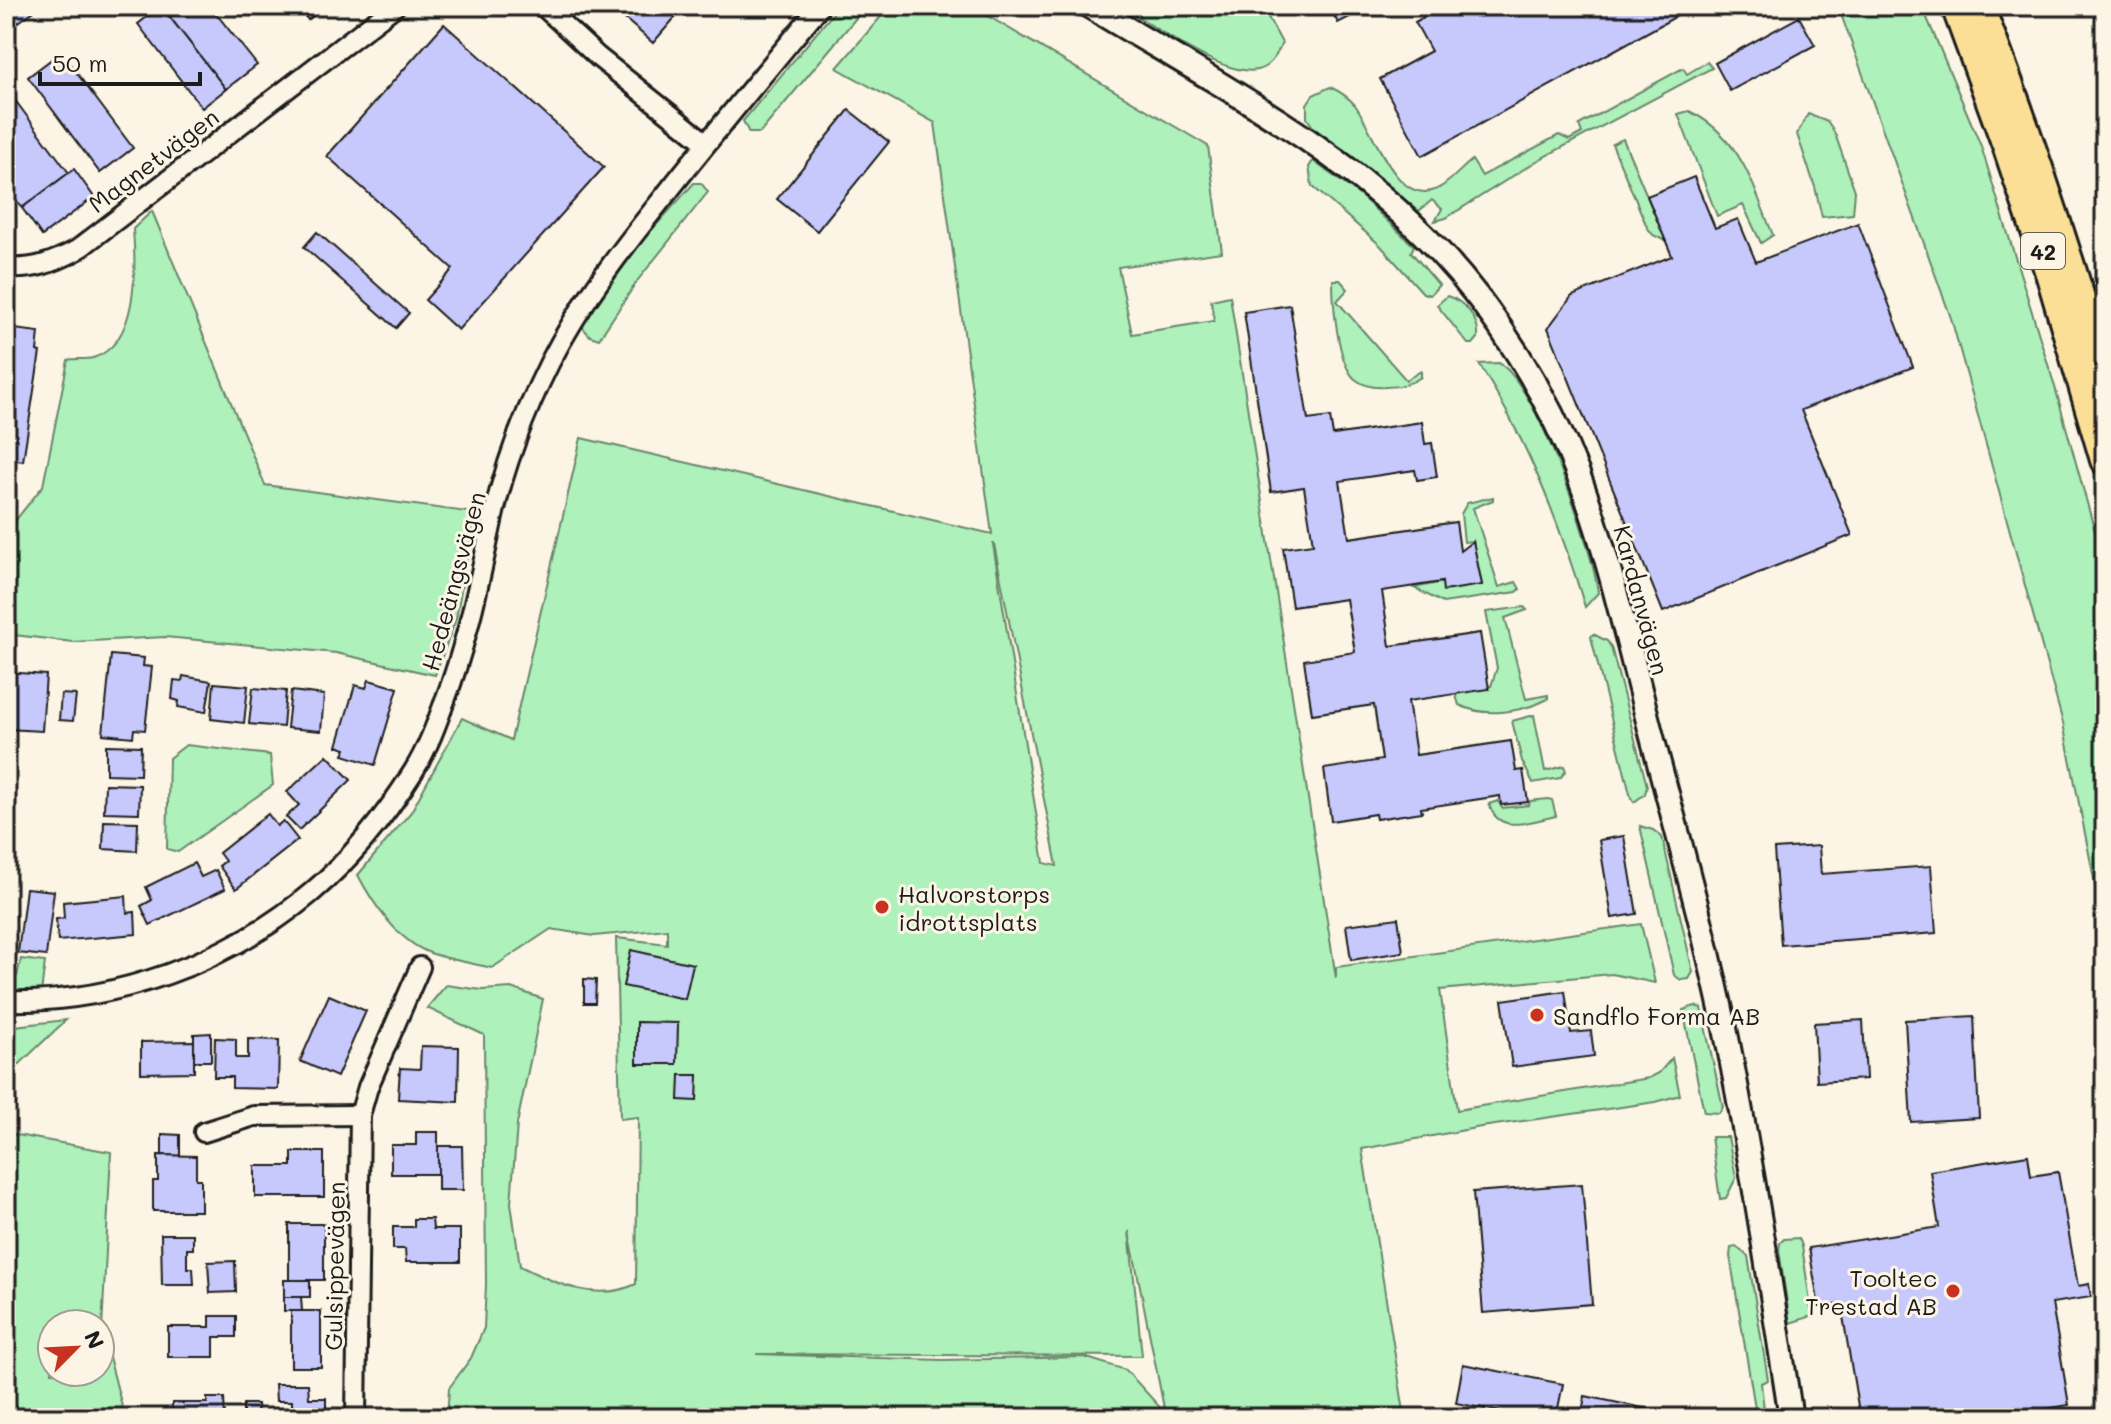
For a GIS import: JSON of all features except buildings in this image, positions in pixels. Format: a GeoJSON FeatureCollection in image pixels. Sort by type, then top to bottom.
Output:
{"type":"FeatureCollection","features":[{"type":"Feature","properties":{"kind":"main road","name":"42"},"geometry":{"type":"LineString","coordinates":[[1954,6],[2008,148],[2051,276],[2105,460]]}},
{"type":"Feature","properties":{"kind":"main road","name":"42"},"geometry":{"type":"LineString","coordinates":[[1979,6],[2072,268],[2105,381]]}},
{"type":"Feature","properties":{"kind":"main road"},"geometry":{"type":"LineString","coordinates":[[1990,6],[2021,119]]}},
{"type":"Feature","properties":{"kind":"street","name":"Magnetvägen"},"geometry":{"type":"LineString","coordinates":[[6,268],[45,265],[77,250],[395,6]]}},
{"type":"Feature","properties":{"kind":"street"},"geometry":{"type":"LineString","coordinates":[[543,6],[598,57],[706,143]]}},
{"type":"Feature","properties":{"kind":"street","name":"Hedeängsvägen"},"geometry":{"type":"LineString","coordinates":[[6,1001],[88,996],[171,974],[262,927],[311,893],[350,854],[414,770],[434,729],[452,680],[482,573],[494,514],[522,425],[550,363],[585,299],[706,143],[820,6]]}},
{"type":"Feature","properties":{"kind":"street","name":"Kardanvägen"},"geometry":{"type":"LineString","coordinates":[[1089,6],[1305,140],[1353,172],[1396,207],[1494,318],[1546,405],[1587,499],[1674,819],[1729,1052],[1760,1213],[1791,1418]]}},
{"type":"Feature","properties":{"kind":"street","name":"Gulsippevägen"},"geometry":{"type":"LineString","coordinates":[[356,1418],[360,1115],[368,1087],[420,967]]}},
{"type":"Feature","properties":{"kind":"street"},"geometry":{"type":"LineString","coordinates":[[204,1132],[254,1116],[360,1115]]}},
{"type":"Feature","properties":{"kind":"green space"},"geometry":{"type":"Polygon","coordinates":[[[839,6],[866,6],[760,133],[749,133],[743,121],[839,6]]]}},
{"type":"Feature","properties":{"kind":"green space"},"geometry":{"type":"Polygon","coordinates":[[[890,6],[971,6],[1208,146],[1222,252],[1118,267],[1132,334],[1214,321],[1211,300],[1230,296],[1336,978],[1336,967],[1641,924],[1655,983],[1612,974],[1440,990],[1457,1110],[1649,1078],[1659,1073],[1672,1058],[1680,1095],[1656,1102],[1481,1127],[1362,1149],[1405,1418],[447,1418],[449,1388],[471,1358],[484,1328],[486,1284],[484,1035],[427,1008],[446,985],[482,990],[511,988],[543,999],[517,1124],[511,1203],[520,1266],[577,1289],[607,1292],[636,1284],[638,1117],[620,1119],[616,938],[667,944],[667,929],[594,936],[551,929],[492,968],[430,953],[407,940],[379,909],[358,875],[411,812],[462,718],[511,740],[581,438],[992,534],[935,123],[837,68],[890,6]],[[994,544],[1044,863],[1057,866],[994,544]],[[1129,1231],[1142,1356],[756,1354],[942,1360],[1084,1357],[1126,1370],[1165,1413],[1129,1231]]]}},
{"type":"Feature","properties":{"kind":"green space"},"geometry":{"type":"Polygon","coordinates":[[[1122,6],[1262,6],[1282,43],[1276,56],[1266,66],[1243,70],[1226,66],[1188,48],[1122,6]]]}},
{"type":"Feature","properties":{"kind":"green space"},"geometry":{"type":"Polygon","coordinates":[[[1838,6],[1922,6],[1981,146],[2055,387],[2105,568],[2105,934],[2063,723],[1951,318],[1838,6]]]}},
{"type":"Feature","properties":{"kind":"green space"},"geometry":{"type":"Polygon","coordinates":[[[1707,62],[1712,68],[1540,159],[1446,218],[1435,221],[1442,209],[1432,200],[1419,211],[1313,127],[1307,118],[1307,104],[1313,95],[1330,87],[1340,93],[1355,105],[1399,178],[1411,188],[1424,192],[1439,188],[1472,160],[1482,176],[1559,135],[1569,140],[1582,133],[1579,125],[1683,68],[1687,74],[1707,62]]]}},
{"type":"Feature","properties":{"kind":"green space"},"geometry":{"type":"Polygon","coordinates":[[[1689,111],[1721,134],[1743,164],[1773,235],[1761,243],[1743,205],[1717,216],[1678,114],[1689,111]]]}},
{"type":"Feature","properties":{"kind":"green space"},"geometry":{"type":"Polygon","coordinates":[[[1808,114],[1828,122],[1835,134],[1855,191],[1853,214],[1822,217],[1797,134],[1808,114]]]}},
{"type":"Feature","properties":{"kind":"green space"},"geometry":{"type":"Polygon","coordinates":[[[1623,139],[1666,241],[1653,235],[1647,227],[1612,144],[1623,139]]]}},
{"type":"Feature","properties":{"kind":"green space"},"geometry":{"type":"Polygon","coordinates":[[[1313,161],[1361,196],[1414,246],[1411,252],[1439,285],[1430,295],[1423,293],[1380,245],[1312,186],[1309,167],[1313,161]]]}},
{"type":"Feature","properties":{"kind":"green space"},"geometry":{"type":"Polygon","coordinates":[[[694,183],[701,183],[708,192],[638,280],[599,339],[590,336],[583,328],[584,322],[640,243],[694,183]]]}},
{"type":"Feature","properties":{"kind":"green space"},"geometry":{"type":"Polygon","coordinates":[[[152,211],[265,485],[475,513],[456,619],[435,675],[336,653],[165,637],[73,642],[6,634],[6,532],[43,486],[68,360],[93,358],[108,350],[127,320],[134,282],[133,229],[152,211]]]}},
{"type":"Feature","properties":{"kind":"green space"},"geometry":{"type":"Polygon","coordinates":[[[1333,280],[1340,280],[1348,289],[1337,301],[1406,380],[1421,371],[1421,377],[1395,387],[1373,387],[1355,379],[1340,347],[1333,280]]]}},
{"type":"Feature","properties":{"kind":"green space"},"geometry":{"type":"Polygon","coordinates":[[[1447,296],[1465,306],[1474,318],[1478,338],[1473,344],[1468,344],[1437,305],[1447,296]]]}},
{"type":"Feature","properties":{"kind":"green space"},"geometry":{"type":"Polygon","coordinates":[[[1499,363],[1514,377],[1529,401],[1574,506],[1598,593],[1585,607],[1564,543],[1527,452],[1479,364],[1499,363]]]}},
{"type":"Feature","properties":{"kind":"green space"},"geometry":{"type":"Polygon","coordinates":[[[1493,497],[1493,500],[1473,508],[1499,587],[1516,582],[1520,589],[1517,592],[1443,603],[1414,588],[1443,582],[1449,589],[1482,585],[1473,541],[1464,542],[1461,514],[1467,503],[1493,497]]]}},
{"type":"Feature","properties":{"kind":"green space"},"geometry":{"type":"Polygon","coordinates":[[[1524,607],[1527,610],[1505,618],[1526,699],[1548,695],[1548,699],[1504,712],[1480,711],[1459,705],[1455,692],[1491,686],[1497,668],[1486,612],[1524,607]]]}},
{"type":"Feature","properties":{"kind":"green space"},"geometry":{"type":"Polygon","coordinates":[[[1593,634],[1607,641],[1611,647],[1647,786],[1645,794],[1634,802],[1591,637],[1593,634]]]}},
{"type":"Feature","properties":{"kind":"green space"},"geometry":{"type":"Polygon","coordinates":[[[1534,715],[1545,771],[1564,766],[1566,771],[1560,778],[1533,783],[1522,761],[1512,721],[1534,715]]]}},
{"type":"Feature","properties":{"kind":"green space"},"geometry":{"type":"Polygon","coordinates":[[[186,745],[270,755],[273,785],[178,852],[167,849],[169,758],[186,745]]]}},
{"type":"Feature","properties":{"kind":"green space"},"geometry":{"type":"Polygon","coordinates":[[[1552,800],[1556,816],[1516,824],[1500,820],[1489,804],[1498,801],[1502,808],[1552,800]]]}},
{"type":"Feature","properties":{"kind":"green space"},"geometry":{"type":"Polygon","coordinates":[[[1640,826],[1662,837],[1693,972],[1689,979],[1681,980],[1674,975],[1640,826]]]}},
{"type":"Feature","properties":{"kind":"green space"},"geometry":{"type":"Polygon","coordinates":[[[21,959],[45,962],[41,993],[6,990],[6,975],[17,976],[21,959]]]}},
{"type":"Feature","properties":{"kind":"green space"},"geometry":{"type":"Polygon","coordinates":[[[1695,1006],[1701,1008],[1723,1107],[1719,1113],[1704,1112],[1683,1010],[1695,1006]]]}},
{"type":"Feature","properties":{"kind":"green space"},"geometry":{"type":"Polygon","coordinates":[[[66,1020],[6,1077],[6,1027],[66,1020]]]}},
{"type":"Feature","properties":{"kind":"green space"},"geometry":{"type":"Polygon","coordinates":[[[6,1133],[111,1152],[103,1308],[36,1308],[36,1388],[116,1388],[116,1384],[125,1418],[6,1418],[6,1133]]]}},
{"type":"Feature","properties":{"kind":"green space"},"geometry":{"type":"Polygon","coordinates":[[[1711,1137],[1728,1137],[1736,1178],[1726,1198],[1720,1199],[1711,1137]]]}},
{"type":"Feature","properties":{"kind":"green space"},"geometry":{"type":"Polygon","coordinates":[[[1799,1238],[1812,1316],[1790,1323],[1779,1250],[1784,1239],[1799,1238]]]}},
{"type":"Feature","properties":{"kind":"green space"},"geometry":{"type":"Polygon","coordinates":[[[1736,1247],[1748,1256],[1768,1380],[1761,1383],[1765,1418],[1757,1418],[1756,1414],[1730,1256],[1731,1248],[1736,1247]]]}},
{"type":"Feature","properties":{"kind":"place","name":"Halvorstorps idrottsplats"},"geometry":{"type":"Point","coordinates":[882,907]}},
{"type":"Feature","properties":{"kind":"place","name":"Sandflo Forma AB"},"geometry":{"type":"Point","coordinates":[1537,1015]}},
{"type":"Feature","properties":{"kind":"place","name":"Tooltec Trestad AB"},"geometry":{"type":"Point","coordinates":[1953,1291]}}]}
